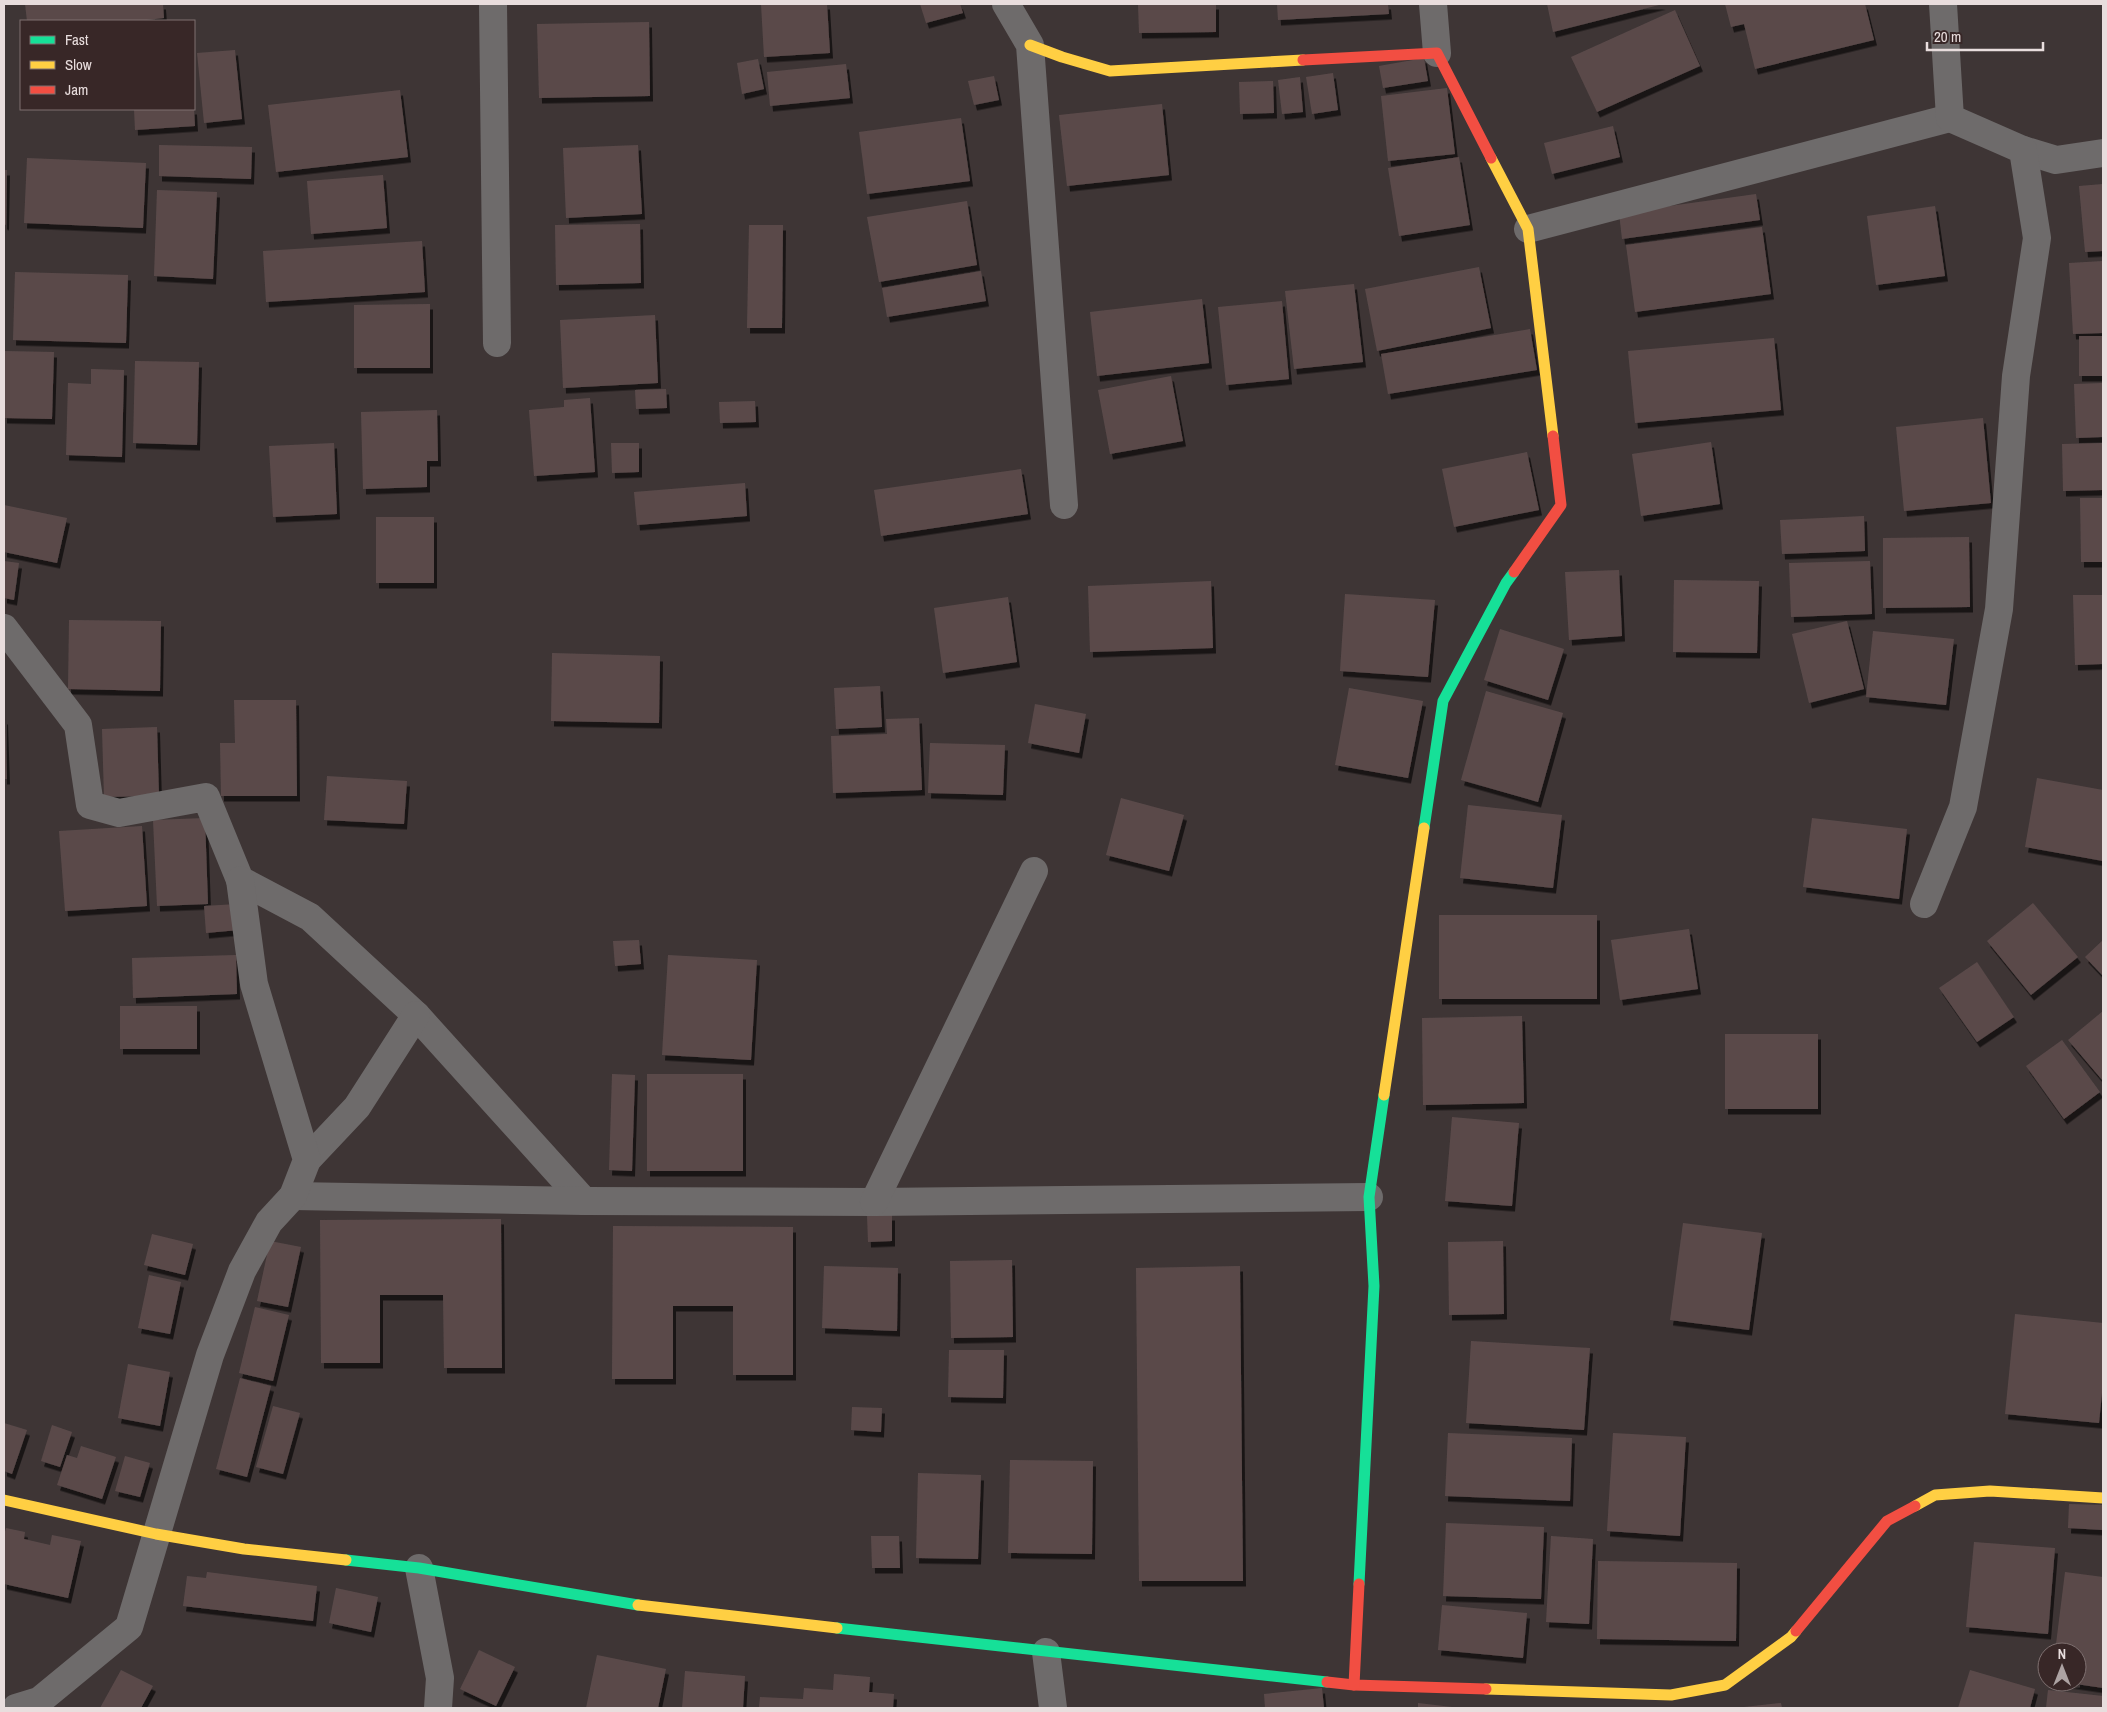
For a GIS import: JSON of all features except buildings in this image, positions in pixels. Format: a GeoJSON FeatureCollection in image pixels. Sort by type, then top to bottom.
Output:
{"type":"FeatureCollection","features":[{"type":"Feature","properties":{"kind":"street"},"geometry":{"type":"LineString","coordinates":[[493,4],[498,343]]}},
{"type":"Feature","properties":{"kind":"street"},"geometry":{"type":"LineString","coordinates":[[1006,4],[1030,45],[1064,505]]}},
{"type":"Feature","properties":{"kind":"street"},"geometry":{"type":"LineString","coordinates":[[1354,1685],[1374,1286],[1369,1197],[1443,701],[1506,583],[1560,505],[1528,229],[1437,54],[1433,4]]}},
{"type":"Feature","properties":{"kind":"street"},"geometry":{"type":"LineString","coordinates":[[1943,4],[1950,118]]}},
{"type":"Feature","properties":{"kind":"street"},"geometry":{"type":"LineString","coordinates":[[1030,45],[1062,57],[1110,71],[1437,54]]}},
{"type":"Feature","properties":{"kind":"street"},"geometry":{"type":"LineString","coordinates":[[1528,229],[1950,118],[2023,150],[2056,160],[2103,153]]}},
{"type":"Feature","properties":{"kind":"street"},"geometry":{"type":"LineString","coordinates":[[1924,904],[1963,807],[1999,609],[2016,376],[2037,238],[2023,150]]}},
{"type":"Feature","properties":{"kind":"street"},"geometry":{"type":"LineString","coordinates":[[4,628],[78,726],[90,805],[119,813],[206,797],[240,880],[254,984],[307,1160]]}},
{"type":"Feature","properties":{"kind":"street"},"geometry":{"type":"LineString","coordinates":[[874,1202],[1034,871]]}},
{"type":"Feature","properties":{"kind":"street"},"geometry":{"type":"LineString","coordinates":[[240,880],[310,917],[416,1015],[584,1201]]}},
{"type":"Feature","properties":{"kind":"street"},"geometry":{"type":"LineString","coordinates":[[16,1708],[39,1701],[129,1627],[210,1355],[242,1271],[269,1222],[293,1196],[307,1160],[357,1107],[416,1015]]}},
{"type":"Feature","properties":{"kind":"street"},"geometry":{"type":"LineString","coordinates":[[293,1196],[584,1201],[874,1202],[1369,1197]]}},
{"type":"Feature","properties":{"kind":"street"},"geometry":{"type":"LineString","coordinates":[[4,1500],[156,1534],[244,1549],[419,1568],[648,1607],[1354,1685],[1671,1695],[1725,1685],[1790,1637],[1886,1521],[1936,1495],[1990,1491],[2103,1498]]}},
{"type":"Feature","properties":{"kind":"street"},"geometry":{"type":"LineString","coordinates":[[419,1568],[440,1678],[438,1708]]}},
{"type":"Feature","properties":{"kind":"street"},"geometry":{"type":"LineString","coordinates":[[1046,1652],[1053,1708]]}},
{"type":"Feature","properties":{"kind":"traffic: fast"},"geometry":{"type":"LineString","coordinates":[[1424,828],[1443,701],[1506,583],[1514,572]]}},
{"type":"Feature","properties":{"kind":"traffic: fast"},"geometry":{"type":"LineString","coordinates":[[1359,1584],[1374,1286],[1369,1197],[1384,1095]]}},
{"type":"Feature","properties":{"kind":"traffic: fast"},"geometry":{"type":"LineString","coordinates":[[346,1560],[419,1568],[638,1605]]}},
{"type":"Feature","properties":{"kind":"traffic: fast"},"geometry":{"type":"LineString","coordinates":[[837,1628],[1327,1682]]}},
{"type":"Feature","properties":{"kind":"traffic: slow"},"geometry":{"type":"LineString","coordinates":[[1030,45],[1062,57],[1110,71],[1303,60]]}},
{"type":"Feature","properties":{"kind":"traffic: slow"},"geometry":{"type":"LineString","coordinates":[[1491,158],[1528,229],[1553,436]]}},
{"type":"Feature","properties":{"kind":"traffic: slow"},"geometry":{"type":"LineString","coordinates":[[1384,1095],[1424,828]]}},
{"type":"Feature","properties":{"kind":"traffic: slow"},"geometry":{"type":"LineString","coordinates":[[1915,1506],[1935,1495],[1990,1491],[2103,1498]]}},
{"type":"Feature","properties":{"kind":"traffic: slow"},"geometry":{"type":"LineString","coordinates":[[4,1500],[156,1534],[244,1549],[346,1560]]}},
{"type":"Feature","properties":{"kind":"traffic: slow"},"geometry":{"type":"LineString","coordinates":[[638,1605],[837,1628]]}},
{"type":"Feature","properties":{"kind":"traffic: slow"},"geometry":{"type":"LineString","coordinates":[[1486,1689],[1671,1695],[1725,1685],[1791,1637],[1796,1631]]}},
{"type":"Feature","properties":{"kind":"traffic: jam"},"geometry":{"type":"LineString","coordinates":[[1303,60],[1437,53],[1491,158]]}},
{"type":"Feature","properties":{"kind":"traffic: jam"},"geometry":{"type":"LineString","coordinates":[[1514,572],[1561,505],[1553,436]]}},
{"type":"Feature","properties":{"kind":"traffic: jam"},"geometry":{"type":"LineString","coordinates":[[1796,1631],[1887,1521],[1915,1506]]}},
{"type":"Feature","properties":{"kind":"traffic: jam"},"geometry":{"type":"LineString","coordinates":[[1354,1685],[1359,1584]]}},
{"type":"Feature","properties":{"kind":"traffic: jam"},"geometry":{"type":"LineString","coordinates":[[1327,1682],[1354,1685],[1486,1689]]}}]}
